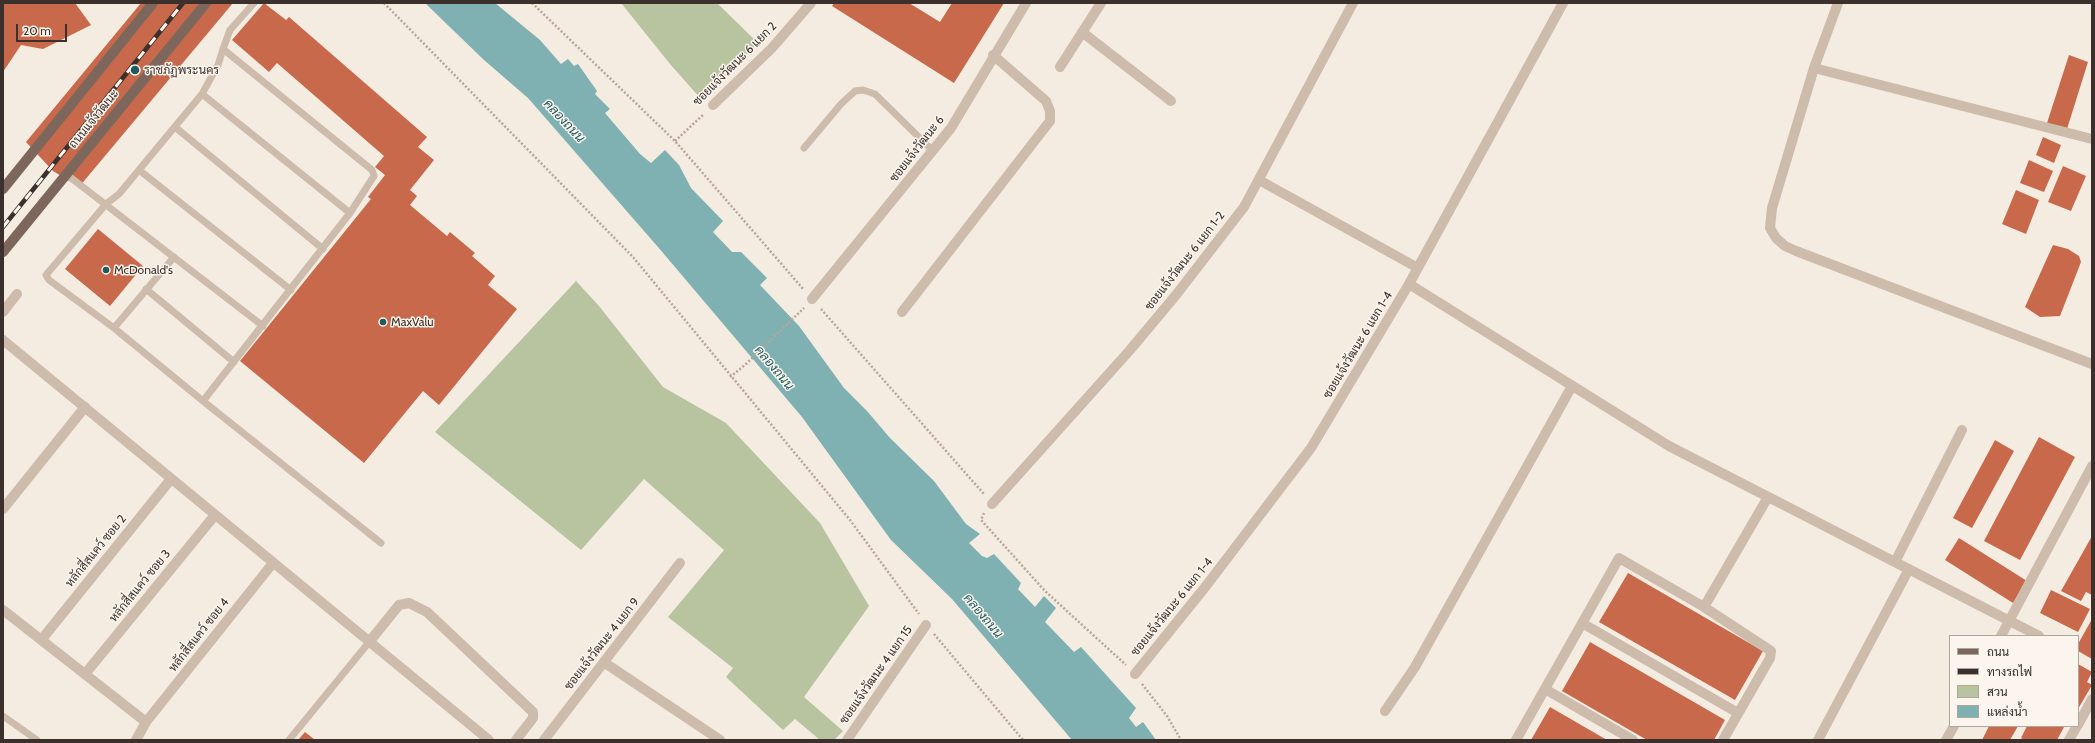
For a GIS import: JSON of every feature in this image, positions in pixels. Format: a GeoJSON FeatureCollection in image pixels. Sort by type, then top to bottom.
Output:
{"type":"FeatureCollection","features":[{"type":"Feature","properties":{"kind":"main road"},"geometry":{"type":"LineString","coordinates":[[3,189],[152,3]]}},
{"type":"Feature","properties":{"kind":"main road","name":"ถนนแจ้งวัฒนะ"},"geometry":{"type":"LineString","coordinates":[[3,252],[206,3]]}},
{"type":"Feature","properties":{"kind":"street","name":"ซอยแจ้งวัฒนะ 6 แยก 2"},"geometry":{"type":"LineString","coordinates":[[713,105],[772,48],[811,3]]}},
{"type":"Feature","properties":{"kind":"street","name":"ซอยแจ้งวัฒนะ 6"},"geometry":{"type":"LineString","coordinates":[[812,299],[951,128],[993,55],[1026,3]]}},
{"type":"Feature","properties":{"kind":"street"},"geometry":{"type":"LineString","coordinates":[[1060,67],[1101,3]]}},
{"type":"Feature","properties":{"kind":"street","name":"ซอยแจ้งวัฒนะ 6 แยก 1-2"},"geometry":{"type":"LineString","coordinates":[[992,504],[1130,350],[1176,295],[1244,207],[1353,3]]}},
{"type":"Feature","properties":{"kind":"street","name":"ซอยแจ้งวัฒนะ 6 แยก 1-4"},"geometry":{"type":"LineString","coordinates":[[1135,674],[1206,586],[1311,448],[1409,284],[1563,3]]}},
{"type":"Feature","properties":{"kind":"street"},"geometry":{"type":"LineString","coordinates":[[1838,3],[1814,68],[1772,208],[1770,228],[1776,238],[1785,246],[1796,251],[2092,364]]}},
{"type":"Feature","properties":{"kind":"street"},"geometry":{"type":"LineString","coordinates":[[1082,32],[1171,101]]}},
{"type":"Feature","properties":{"kind":"street"},"geometry":{"type":"LineString","coordinates":[[902,312],[1050,121],[1050,111],[1046,101],[993,55]]}},
{"type":"Feature","properties":{"kind":"street"},"geometry":{"type":"LineString","coordinates":[[1814,68],[2092,139]]}},
{"type":"Feature","properties":{"kind":"street"},"geometry":{"type":"LineString","coordinates":[[1259,180],[1418,268]]}},
{"type":"Feature","properties":{"kind":"street"},"geometry":{"type":"LineString","coordinates":[[1409,284],[1669,446],[2037,635]]}},
{"type":"Feature","properties":{"kind":"street"},"geometry":{"type":"LineString","coordinates":[[3,312],[17,294]]}},
{"type":"Feature","properties":{"kind":"street"},"geometry":{"type":"LineString","coordinates":[[3,340],[489,740]]}},
{"type":"Feature","properties":{"kind":"street"},"geometry":{"type":"LineString","coordinates":[[1385,711],[1415,667],[1572,386]]}},
{"type":"Feature","properties":{"kind":"street"},"geometry":{"type":"LineString","coordinates":[[3,509],[85,407]]}},
{"type":"Feature","properties":{"kind":"street"},"geometry":{"type":"LineString","coordinates":[[1895,562],[1962,430]]}},
{"type":"Feature","properties":{"kind":"street"},"geometry":{"type":"LineString","coordinates":[[2002,635],[2092,466]]}},
{"type":"Feature","properties":{"kind":"street","name":"หลักสี่สแคว์ ซอย 2"},"geometry":{"type":"LineString","coordinates":[[42,639],[171,479]]}},
{"type":"Feature","properties":{"kind":"street"},"geometry":{"type":"LineString","coordinates":[[1704,607],[1768,497]]}},
{"type":"Feature","properties":{"kind":"street","name":"หลักสี่สแคว์ ซอย 3"},"geometry":{"type":"LineString","coordinates":[[85,674],[215,515]]}},
{"type":"Feature","properties":{"kind":"street"},"geometry":{"type":"LineString","coordinates":[[1516,740],[1619,558],[1704,607],[1771,652],[1770,658],[1723,740]]}},
{"type":"Feature","properties":{"kind":"street","name":"หลักสี่สแคว์ ซอย 4"},"geometry":{"type":"LineString","coordinates":[[136,740],[146,722],[273,563]]}},
{"type":"Feature","properties":{"kind":"street","name":"ซอยแจ้งวัฒนะ 4 แยก 9"},"geometry":{"type":"LineString","coordinates":[[544,740],[605,663],[680,563]]}},
{"type":"Feature","properties":{"kind":"street"},"geometry":{"type":"LineString","coordinates":[[1818,740],[1909,569]]}},
{"type":"Feature","properties":{"kind":"street"},"geometry":{"type":"LineString","coordinates":[[370,641],[399,605],[409,603],[427,612],[533,712],[533,718],[516,740]]}},
{"type":"Feature","properties":{"kind":"street"},"geometry":{"type":"LineString","coordinates":[[3,610],[42,639],[146,722]]}},
{"type":"Feature","properties":{"kind":"street"},"geometry":{"type":"LineString","coordinates":[[1582,623],[1738,713]]}},
{"type":"Feature","properties":{"kind":"street","name":"ซอยแจ้งวัฒนะ 4 แยก 15"},"geometry":{"type":"LineString","coordinates":[[847,740],[926,625]]}},
{"type":"Feature","properties":{"kind":"street"},"geometry":{"type":"LineString","coordinates":[[605,663],[720,740]]}},
{"type":"Feature","properties":{"kind":"street"},"geometry":{"type":"LineString","coordinates":[[1545,689],[1633,740]]}},
{"type":"Feature","properties":{"kind":"street"},"geometry":{"type":"LineString","coordinates":[[2079,723],[2092,699]]}},
{"type":"Feature","properties":{"kind":"street"},"geometry":{"type":"LineString","coordinates":[[1946,740],[1953,727]]}},
{"type":"Feature","properties":{"kind":"street"},"geometry":{"type":"LineString","coordinates":[[2069,740],[2077,727]]}},
{"type":"Feature","properties":{"kind":"lane"},"geometry":{"type":"LineString","coordinates":[[254,3],[230,30],[218,66],[202,94],[120,194],[106,204],[46,275],[49,280],[114,328],[381,543]]}},
{"type":"Feature","properties":{"kind":"lane"},"geometry":{"type":"LineString","coordinates":[[203,401],[350,213],[372,182],[374,176],[372,170],[223,49]]}},
{"type":"Feature","properties":{"kind":"lane"},"geometry":{"type":"LineString","coordinates":[[804,148],[855,91],[863,90],[875,94],[933,151]]}},
{"type":"Feature","properties":{"kind":"lane"},"geometry":{"type":"LineString","coordinates":[[202,94],[350,213]]}},
{"type":"Feature","properties":{"kind":"lane"},"geometry":{"type":"LineString","coordinates":[[175,127],[322,249]]}},
{"type":"Feature","properties":{"kind":"lane"},"geometry":{"type":"LineString","coordinates":[[140,170],[291,290]]}},
{"type":"Feature","properties":{"kind":"lane"},"geometry":{"type":"LineString","coordinates":[[66,174],[263,326]]}},
{"type":"Feature","properties":{"kind":"lane"},"geometry":{"type":"LineString","coordinates":[[114,328],[174,257]]}},
{"type":"Feature","properties":{"kind":"lane"},"geometry":{"type":"LineString","coordinates":[[146,290],[234,362]]}},
{"type":"Feature","properties":{"kind":"lane"},"geometry":{"type":"LineString","coordinates":[[289,740],[370,641]]}},
{"type":"Feature","properties":{"kind":"lane"},"geometry":{"type":"LineString","coordinates":[[3,716],[37,740]]}},
{"type":"Feature","properties":{"kind":"path"},"geometry":{"type":"LineString","coordinates":[[384,3],[633,257],[850,520],[926,625],[1023,740]]}},
{"type":"Feature","properties":{"kind":"path"},"geometry":{"type":"LineString","coordinates":[[532,3],[675,141],[992,504],[982,515],[981,520],[1045,591],[1135,674],[1167,716],[1180,740]]}},
{"type":"Feature","properties":{"kind":"path","name":"ซอยแจ้งวัฒนะ 6 แยก 2"},"geometry":{"type":"LineString","coordinates":[[675,141],[713,105]]}},
{"type":"Feature","properties":{"kind":"path"},"geometry":{"type":"LineString","coordinates":[[730,376],[746,364],[796,318]]}},
{"type":"Feature","properties":{"kind":"green space"},"geometry":{"type":"Polygon","coordinates":[[[621,3],[717,3],[758,43],[701,99],[670,64],[621,3]]]}},
{"type":"Feature","properties":{"kind":"green space"},"geometry":{"type":"Polygon","coordinates":[[[576,281],[599,306],[663,387],[726,423],[820,523],[869,606],[804,697],[843,731],[834,740],[820,740],[795,719],[783,730],[726,677],[733,668],[668,617],[724,550],[644,479],[581,550],[435,432],[576,281]]]}},
{"type":"Feature","properties":{"kind":"water","name":"คลองถนน"},"geometry":{"type":"Polygon","coordinates":[[[425,3],[495,3],[540,40],[561,64],[568,59],[574,66],[578,64],[597,91],[595,94],[610,109],[605,113],[640,154],[651,163],[665,150],[679,165],[691,188],[723,221],[713,232],[732,252],[741,252],[767,278],[760,285],[799,326],[844,388],[867,411],[890,438],[934,481],[966,524],[980,534],[969,543],[982,556],[987,558],[994,554],[1021,583],[1018,589],[1035,607],[1044,596],[1056,608],[1045,622],[1074,652],[1081,647],[1136,708],[1129,718],[1136,727],[1143,722],[1156,740],[1072,740],[952,599],[891,540],[802,417],[658,247],[528,98],[484,60],[425,3]]]}},
{"type":"Feature","properties":{"kind":"building"},"geometry":{"type":"Polygon","coordinates":[[[3,3],[75,3],[91,25],[43,49],[21,45],[3,72],[3,3]]]}},
{"type":"Feature","properties":{"kind":"building","name":"ราชภัฏพระนคร"},"geometry":{"type":"Polygon","coordinates":[[[141,3],[233,3],[79,187],[53,171],[26,142],[141,3]]]}},
{"type":"Feature","properties":{"kind":"building"},"geometry":{"type":"Polygon","coordinates":[[[264,3],[286,20],[289,17],[427,137],[418,147],[434,160],[410,190],[417,196],[410,205],[447,236],[450,232],[475,253],[472,256],[495,276],[488,285],[517,309],[439,405],[423,391],[364,463],[240,361],[371,199],[368,197],[385,175],[375,167],[384,156],[277,63],[269,72],[232,40],[264,3]]]}},
{"type":"Feature","properties":{"kind":"building"},"geometry":{"type":"Polygon","coordinates":[[[834,3],[909,3],[940,22],[952,3],[1004,3],[954,83],[832,6],[834,3]]]}},
{"type":"Feature","properties":{"kind":"building"},"geometry":{"type":"Polygon","coordinates":[[[2069,55],[2088,62],[2067,129],[2047,123],[2069,55]]]}},
{"type":"Feature","properties":{"kind":"building"},"geometry":{"type":"Polygon","coordinates":[[[2043,137],[2061,145],[2054,163],[2036,155],[2043,137]]]}},
{"type":"Feature","properties":{"kind":"building"},"geometry":{"type":"Polygon","coordinates":[[[2029,160],[2053,171],[2044,192],[2020,183],[2029,160]]]}},
{"type":"Feature","properties":{"kind":"building"},"geometry":{"type":"Polygon","coordinates":[[[2063,166],[2086,176],[2071,211],[2048,202],[2063,166]]]}},
{"type":"Feature","properties":{"kind":"building"},"geometry":{"type":"Polygon","coordinates":[[[2016,190],[2039,200],[2026,234],[2002,224],[2016,190]]]}},
{"type":"Feature","properties":{"kind":"building"},"geometry":{"type":"Polygon","coordinates":[[[98,229],[143,266],[110,306],[65,269],[98,229]]]}},
{"type":"Feature","properties":{"kind":"building"},"geometry":{"type":"Polygon","coordinates":[[[2053,245],[2068,249],[2079,256],[2081,262],[2060,316],[2040,317],[2025,307],[2053,245]]]}},
{"type":"Feature","properties":{"kind":"building"},"geometry":{"type":"Polygon","coordinates":[[[2039,437],[2075,457],[2020,560],[1984,541],[2039,437]]]}},
{"type":"Feature","properties":{"kind":"building"},"geometry":{"type":"Polygon","coordinates":[[[1995,440],[2014,451],[1972,528],[1953,518],[1995,440]]]}},
{"type":"Feature","properties":{"kind":"building"},"geometry":{"type":"Polygon","coordinates":[[[2092,536],[2092,595],[2086,592],[2081,601],[2061,591],[2092,536]]]}},
{"type":"Feature","properties":{"kind":"building"},"geometry":{"type":"Polygon","coordinates":[[[1959,538],[2027,581],[2013,603],[1945,560],[1959,538]]]}},
{"type":"Feature","properties":{"kind":"building"},"geometry":{"type":"Polygon","coordinates":[[[1628,573],[1763,651],[1735,700],[1599,622],[1628,573]]]}},
{"type":"Feature","properties":{"kind":"building"},"geometry":{"type":"Polygon","coordinates":[[[2051,590],[2090,609],[2078,632],[2040,613],[2051,590]]]}},
{"type":"Feature","properties":{"kind":"building"},"geometry":{"type":"Polygon","coordinates":[[[2092,619],[2092,659],[2079,652],[2079,642],[2092,619]]]}},
{"type":"Feature","properties":{"kind":"building"},"geometry":{"type":"Polygon","coordinates":[[[1590,642],[1725,720],[1714,740],[1647,740],[1562,691],[1590,642]]]}},
{"type":"Feature","properties":{"kind":"building"},"geometry":{"type":"Polygon","coordinates":[[[2079,665],[2092,672],[2087,682],[2092,685],[2079,707],[2079,665]]]}},
{"type":"Feature","properties":{"kind":"building"},"geometry":{"type":"Polygon","coordinates":[[[1550,707],[1607,740],[1531,740],[1550,707]]]}},
{"type":"Feature","properties":{"kind":"building"},"geometry":{"type":"Polygon","coordinates":[[[1988,727],[2017,727],[2010,740],[1982,740],[1988,727]]]}},
{"type":"Feature","properties":{"kind":"building"},"geometry":{"type":"Polygon","coordinates":[[[2026,727],[2064,727],[2057,740],[2024,740],[2021,738],[2026,727]]]}},
{"type":"Feature","properties":{"kind":"building"},"geometry":{"type":"Polygon","coordinates":[[[305,732],[315,740],[298,740],[305,732]]]}},
{"type":"Feature","properties":{"kind":"railway"},"geometry":{"type":"LineString","coordinates":[[3,227],[183,3]]}},
{"type":"Feature","properties":{"kind":"place","name":"ราชภัฏพระนคร"},"geometry":{"type":"Point","coordinates":[135,70]}},
{"type":"Feature","properties":{"kind":"place","name":"McDonald's"},"geometry":{"type":"Point","coordinates":[106,270]}},
{"type":"Feature","properties":{"kind":"place","name":"MaxValu"},"geometry":{"type":"Point","coordinates":[383,322]}}]}
